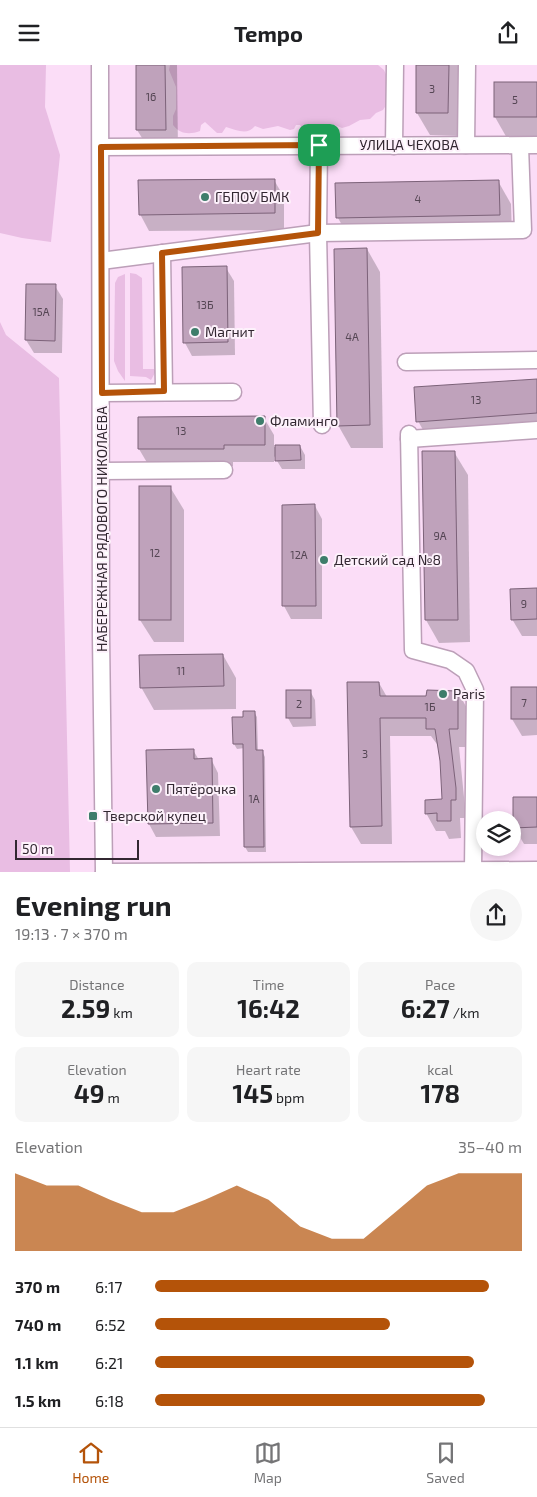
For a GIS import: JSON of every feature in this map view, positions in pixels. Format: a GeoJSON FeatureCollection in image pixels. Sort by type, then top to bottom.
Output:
{"type":"FeatureCollection","features":[{"type":"Feature","properties":{"kind":"street","name":"НАБЕРЕЖНАЯ РЯДОВОГО НИКОЛАЕВА"},"geometry":{"type":"LineString","coordinates":[[100,65],[101,636],[104,872]]}},
{"type":"Feature","properties":{"kind":"street"},"geometry":{"type":"LineString","coordinates":[[394,146],[395,65]]}},
{"type":"Feature","properties":{"kind":"street"},"geometry":{"type":"LineString","coordinates":[[466,145],[467,65]]}},
{"type":"Feature","properties":{"kind":"street"},"geometry":{"type":"LineString","coordinates":[[319,145],[318,233],[322,425]]}},
{"type":"Feature","properties":{"kind":"street"},"geometry":{"type":"LineString","coordinates":[[101,261],[318,233],[523,230],[520,145]]}},
{"type":"Feature","properties":{"kind":"street","name":"УЛИЦА ЧЕХОВА"},"geometry":{"type":"LineString","coordinates":[[101,147],[537,145]]}},
{"type":"Feature","properties":{"kind":"street"},"geometry":{"type":"LineString","coordinates":[[162,253],[164,391]]}},
{"type":"Feature","properties":{"kind":"street"},"geometry":{"type":"LineString","coordinates":[[406,362],[537,360]]}},
{"type":"Feature","properties":{"kind":"street"},"geometry":{"type":"LineString","coordinates":[[102,393],[232,391]]}},
{"type":"Feature","properties":{"kind":"street"},"geometry":{"type":"LineString","coordinates":[[473,870],[475,690],[466,671],[450,660],[413,650],[409,436],[537,430]]}},
{"type":"Feature","properties":{"kind":"street"},"geometry":{"type":"LineString","coordinates":[[102,471],[224,470]]}},
{"type":"Feature","properties":{"kind":"street"},"geometry":{"type":"LineString","coordinates":[[104,872],[537,870]]}},
{"type":"Feature","properties":{"kind":"shaded area"},"geometry":{"type":"Polygon","coordinates":[[[0,65],[46,65],[45,107],[60,155],[51,242],[0,233],[0,65]]]}},
{"type":"Feature","properties":{"kind":"shaded area"},"geometry":{"type":"Polygon","coordinates":[[[170,65],[378,65],[384,70],[389,81],[386,88],[388,102],[383,110],[376,113],[370,119],[360,120],[342,128],[332,124],[303,129],[300,125],[296,125],[294,129],[290,130],[278,126],[263,129],[255,126],[245,132],[226,127],[222,133],[217,133],[205,122],[201,125],[200,131],[185,133],[173,125],[173,116],[176,109],[176,87],[169,70],[170,65]]]}},
{"type":"Feature","properties":{"kind":"shaded area"},"geometry":{"type":"Polygon","coordinates":[[[130,273],[142,278],[143,369],[154,369],[156,371],[151,380],[146,377],[130,376],[130,273]]]}},
{"type":"Feature","properties":{"kind":"shaded area"},"geometry":{"type":"Polygon","coordinates":[[[125,274],[125,381],[114,361],[115,283],[118,277],[125,274]]]}},
{"type":"Feature","properties":{"kind":"shaded area"},"geometry":{"type":"Polygon","coordinates":[[[0,322],[6,335],[59,378],[70,872],[0,872],[0,322]]]}},
{"type":"Feature","properties":{"kind":"building"},"geometry":{"type":"Polygon","coordinates":[[[136,65],[165,65],[166,130],[136,130],[136,65]]]}},
{"type":"Feature","properties":{"kind":"building"},"geometry":{"type":"Polygon","coordinates":[[[416,65],[449,65],[448,113],[416,113],[416,65]]]}},
{"type":"Feature","properties":{"kind":"building"},"geometry":{"type":"Polygon","coordinates":[[[494,82],[537,82],[537,117],[494,117],[494,82]]]}},
{"type":"Feature","properties":{"kind":"building"},"geometry":{"type":"Polygon","coordinates":[[[275,179],[275,213],[139,215],[138,180],[275,179]]]}},
{"type":"Feature","properties":{"kind":"building"},"geometry":{"type":"Polygon","coordinates":[[[499,180],[500,215],[336,218],[335,183],[499,180]]]}},
{"type":"Feature","properties":{"kind":"building"},"geometry":{"type":"Polygon","coordinates":[[[367,248],[370,425],[337,426],[334,249],[367,248]]]}},
{"type":"Feature","properties":{"kind":"building"},"geometry":{"type":"Polygon","coordinates":[[[227,266],[228,342],[183,343],[182,267],[227,266]]]}},
{"type":"Feature","properties":{"kind":"building"},"geometry":{"type":"Polygon","coordinates":[[[26,284],[56,284],[55,341],[25,340],[26,284]]]}},
{"type":"Feature","properties":{"kind":"building"},"geometry":{"type":"Polygon","coordinates":[[[537,379],[537,413],[416,422],[414,387],[537,379]]]}},
{"type":"Feature","properties":{"kind":"building"},"geometry":{"type":"Polygon","coordinates":[[[265,416],[265,445],[224,445],[224,449],[138,449],[138,417],[265,416]]]}},
{"type":"Feature","properties":{"kind":"building"},"geometry":{"type":"Polygon","coordinates":[[[275,445],[300,445],[301,460],[275,461],[275,445]]]}},
{"type":"Feature","properties":{"kind":"building"},"geometry":{"type":"Polygon","coordinates":[[[422,451],[455,451],[458,620],[425,620],[422,451]]]}},
{"type":"Feature","properties":{"kind":"building"},"geometry":{"type":"Polygon","coordinates":[[[139,486],[171,486],[171,620],[139,620],[139,486]]]}},
{"type":"Feature","properties":{"kind":"building"},"geometry":{"type":"Polygon","coordinates":[[[315,504],[316,606],[282,606],[282,505],[315,504]]]}},
{"type":"Feature","properties":{"kind":"building"},"geometry":{"type":"Polygon","coordinates":[[[537,588],[537,619],[511,620],[510,589],[537,588]]]}},
{"type":"Feature","properties":{"kind":"building"},"geometry":{"type":"Polygon","coordinates":[[[223,654],[224,686],[140,688],[139,655],[223,654]]]}},
{"type":"Feature","properties":{"kind":"building"},"geometry":{"type":"Polygon","coordinates":[[[347,682],[379,682],[380,696],[426,696],[427,690],[458,691],[458,729],[449,729],[456,788],[456,800],[451,800],[451,821],[437,821],[437,813],[425,814],[425,800],[442,799],[440,761],[435,729],[426,729],[426,718],[380,718],[382,826],[350,827],[347,682]]]}},
{"type":"Feature","properties":{"kind":"building"},"geometry":{"type":"Polygon","coordinates":[[[511,687],[537,687],[537,719],[511,719],[511,687]]]}},
{"type":"Feature","properties":{"kind":"building"},"geometry":{"type":"Polygon","coordinates":[[[286,690],[311,690],[311,718],[286,718],[286,690]]]}},
{"type":"Feature","properties":{"kind":"building"},"geometry":{"type":"Polygon","coordinates":[[[243,711],[255,711],[256,750],[263,750],[264,847],[244,847],[243,744],[233,744],[232,717],[243,717],[243,711]]]}},
{"type":"Feature","properties":{"kind":"building"},"geometry":{"type":"Polygon","coordinates":[[[194,749],[194,759],[212,758],[213,823],[148,824],[146,750],[194,749]]]}},
{"type":"Feature","properties":{"kind":"building"},"geometry":{"type":"Polygon","coordinates":[[[513,797],[537,797],[537,827],[521,828],[521,811],[513,811],[513,797]]]}},
{"type":"Feature","properties":{"kind":"place","name":"ГБПОУ БМК"},"geometry":{"type":"Point","coordinates":[205,197]}},
{"type":"Feature","properties":{"kind":"place","name":"Магнит"},"geometry":{"type":"Point","coordinates":[195,332]}},
{"type":"Feature","properties":{"kind":"place","name":"Фламинго"},"geometry":{"type":"Point","coordinates":[260,421]}},
{"type":"Feature","properties":{"kind":"place","name":"Детский сад №8"},"geometry":{"type":"Point","coordinates":[324,560]}},
{"type":"Feature","properties":{"kind":"place","name":"Paris"},"geometry":{"type":"Point","coordinates":[443,694]}},
{"type":"Feature","properties":{"kind":"place","name":"Пятёрочка"},"geometry":{"type":"Point","coordinates":[156,789]}},
{"type":"Feature","properties":{"kind":"place","name":"Тверской купец"},"geometry":{"type":"Point","coordinates":[93,816]}},
{"type":"Feature","properties":{"kind":"route"},"geometry":{"type":"LineString","coordinates":[[319,145],[318,233],[162,253],[164,391],[102,393],[101,147],[319,145]]}}]}
